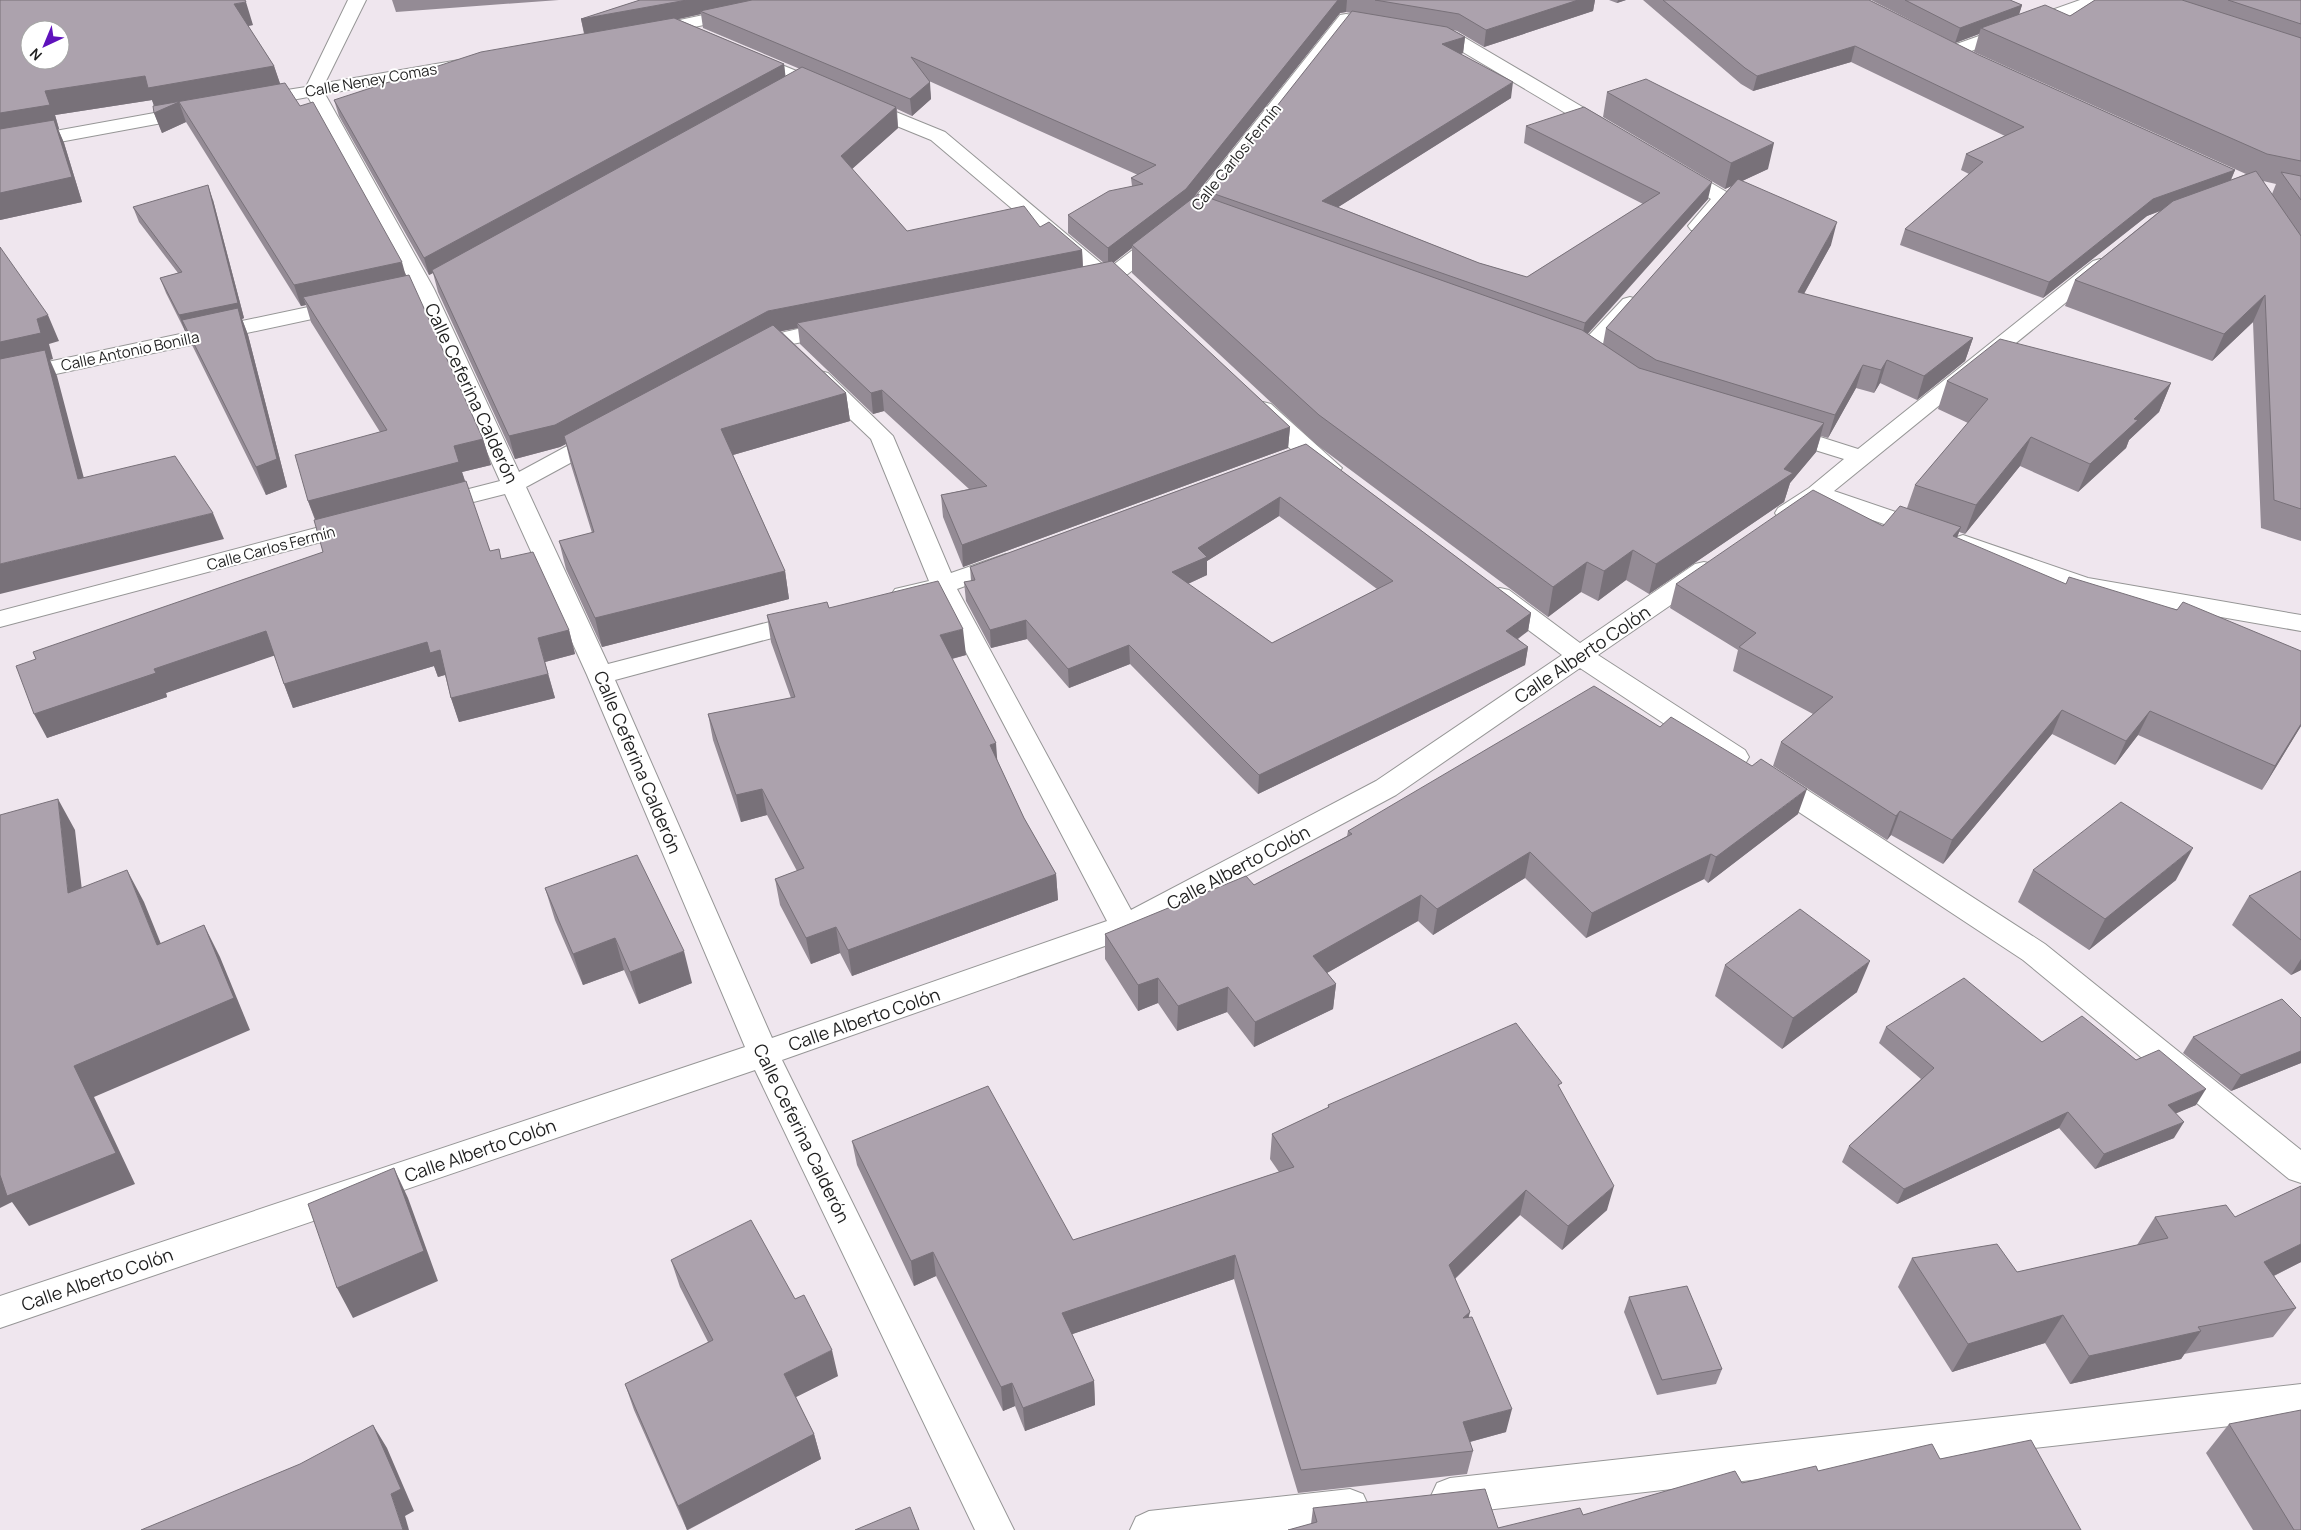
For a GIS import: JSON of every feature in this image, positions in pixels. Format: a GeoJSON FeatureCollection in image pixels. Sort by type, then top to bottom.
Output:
{"type":"FeatureCollection","features":[{"type":"Feature","properties":{"kind":"street"},"geometry":{"type":"LineString","coordinates":[[313,90],[357,0]]}},
{"type":"Feature","properties":{"kind":"street"},"geometry":{"type":"LineString","coordinates":[[631,35],[800,0]]}},
{"type":"Feature","properties":{"kind":"street"},"geometry":{"type":"LineString","coordinates":[[1954,51],[2096,0]]}},
{"type":"Feature","properties":{"kind":"street","name":"Calle Carlos Fermín"},"geometry":{"type":"LineString","coordinates":[[1066,284],[1111,275],[1203,215],[1346,19],[1450,37],[1620,138]]}},
{"type":"Feature","properties":{"kind":"street"},"geometry":{"type":"LineString","coordinates":[[680,26],[706,38]]}},
{"type":"Feature","properties":{"kind":"street"},"geometry":{"type":"LineString","coordinates":[[1937,43],[1974,62]]}},
{"type":"Feature","properties":{"kind":"street"},"geometry":{"type":"LineString","coordinates":[[732,49],[794,84],[843,97],[938,136],[1111,275],[1138,293]]}},
{"type":"Feature","properties":{"kind":"street","name":"Calle Neney Comas"},"geometry":{"type":"LineString","coordinates":[[235,104],[477,62]]}},
{"type":"Feature","properties":{"kind":"street","name":"Calle Ceferina Calderón"},"geometry":{"type":"LineString","coordinates":[[313,90],[423,287],[600,675],[763,1054],[995,1530]]}},
{"type":"Feature","properties":{"kind":"street"},"geometry":{"type":"LineString","coordinates":[[0,147],[206,110]]}},
{"type":"Feature","properties":{"kind":"street"},"geometry":{"type":"LineString","coordinates":[[1663,163],[1723,198],[1684,242]]}},
{"type":"Feature","properties":{"kind":"street"},"geometry":{"type":"LineString","coordinates":[[1768,526],[1817,493],[2117,252]]}},
{"type":"Feature","properties":{"kind":"street"},"geometry":{"type":"LineString","coordinates":[[1585,353],[1644,286]]}},
{"type":"Feature","properties":{"kind":"street","name":"Calle Antonio Bonilla"},"geometry":{"type":"LineString","coordinates":[[0,379],[366,301]]}},
{"type":"Feature","properties":{"kind":"street"},"geometry":{"type":"LineString","coordinates":[[737,363],[780,340],[856,325]]}},
{"type":"Feature","properties":{"kind":"street"},"geometry":{"type":"LineString","coordinates":[[780,340],[881,436],[943,585],[1125,928]]}},
{"type":"Feature","properties":{"kind":"street"},"geometry":{"type":"LineString","coordinates":[[1244,392],[1308,451],[1347,480]]}},
{"type":"Feature","properties":{"kind":"street"},"geometry":{"type":"LineString","coordinates":[[410,511],[514,484],[617,428]]}},
{"type":"Feature","properties":{"kind":"street"},"geometry":{"type":"LineString","coordinates":[[1766,428],[1861,457]]}},
{"type":"Feature","properties":{"kind":"street"},"geometry":{"type":"LineString","coordinates":[[1280,461],[1308,451]]}},
{"type":"Feature","properties":{"kind":"street"},"geometry":{"type":"LineString","coordinates":[[1817,493],[2084,585],[2301,623]]}},
{"type":"Feature","properties":{"kind":"street","name":"Calle Carlos Fermín"},"geometry":{"type":"LineString","coordinates":[[0,619],[372,521]]}},
{"type":"Feature","properties":{"kind":"street"},"geometry":{"type":"LineString","coordinates":[[886,600],[943,585],[1027,554]]}},
{"type":"Feature","properties":{"kind":"street","name":"Calle Alberto Colón"},"geometry":{"type":"LineString","coordinates":[[0,1312],[763,1054],[1125,928],[1386,788],[1727,555]]}},
{"type":"Feature","properties":{"kind":"street"},"geometry":{"type":"LineString","coordinates":[[1479,580],[1580,656],[2034,952],[2301,1169]]}},
{"type":"Feature","properties":{"kind":"street"},"geometry":{"type":"LineString","coordinates":[[600,675],[828,615]]}},
{"type":"Feature","properties":{"kind":"street"},"geometry":{"type":"LineString","coordinates":[[1149,1530],[2301,1401]]}},
{"type":"Feature","properties":{"kind":"building"},"geometry":{"type":"Polygon","coordinates":[[[0,0],[245,0],[246,2],[234,4],[274,66],[148,88],[145,76],[45,91],[50,105],[0,113],[0,0]]]}},
{"type":"Feature","properties":{"kind":"building"},"geometry":{"type":"Polygon","coordinates":[[[640,0],[687,0],[581,19],[640,0]]]}},
{"type":"Feature","properties":{"kind":"building"},"geometry":{"type":"Polygon","coordinates":[[[752,0],[1338,0],[1186,189],[1108,248],[1068,215],[1109,191],[1143,184],[1131,178],[1156,165],[911,57],[930,82],[910,99],[700,11],[752,0]]]}},
{"type":"Feature","properties":{"kind":"building"},"geometry":{"type":"Polygon","coordinates":[[[1375,0],[1578,0],[1486,30],[1459,14],[1375,0]]]}},
{"type":"Feature","properties":{"kind":"building"},"geometry":{"type":"Polygon","coordinates":[[[1663,0],[1869,0],[1979,55],[2235,170],[2153,199],[2049,282],[1905,229],[1983,162],[1966,154],[2024,127],[1855,46],[1757,76],[1663,0]]]}},
{"type":"Feature","properties":{"kind":"building"},"geometry":{"type":"Polygon","coordinates":[[[1905,0],[2010,0],[2022,5],[1960,28],[1905,0]]]}},
{"type":"Feature","properties":{"kind":"building"},"geometry":{"type":"Polygon","coordinates":[[[2095,0],[2182,0],[2301,38],[2301,161],[2267,154],[1981,28],[2045,5],[2070,16],[2095,0]]]}},
{"type":"Feature","properties":{"kind":"building"},"geometry":{"type":"Polygon","coordinates":[[[2228,0],[2301,0],[2301,24],[2228,0]]]}},
{"type":"Feature","properties":{"kind":"building"},"geometry":{"type":"Polygon","coordinates":[[[1352,11],[1447,27],[1465,37],[1442,44],[1513,82],[1322,201],[1479,263],[1527,277],[1660,193],[1526,126],[1584,107],[1712,182],[1585,323],[1209,192],[1352,11]]]}},
{"type":"Feature","properties":{"kind":"building"},"geometry":{"type":"Polygon","coordinates":[[[674,18],[784,64],[424,258],[334,100],[481,52],[674,18]]]}},
{"type":"Feature","properties":{"kind":"building"},"geometry":{"type":"Polygon","coordinates":[[[802,67],[896,107],[841,156],[907,231],[1024,206],[1040,227],[1049,222],[1082,250],[768,311],[555,425],[509,436],[432,270],[802,67]]]}},
{"type":"Feature","properties":{"kind":"building"},"geometry":{"type":"Polygon","coordinates":[[[1646,79],[1774,143],[1731,163],[1607,92],[1646,79]]]}},
{"type":"Feature","properties":{"kind":"building"},"geometry":{"type":"Polygon","coordinates":[[[285,83],[300,106],[313,102],[402,262],[294,285],[179,102],[154,113],[153,106],[285,83]]]}},
{"type":"Feature","properties":{"kind":"building"},"geometry":{"type":"Polygon","coordinates":[[[54,120],[72,177],[0,193],[0,129],[54,120]]]}},
{"type":"Feature","properties":{"kind":"building"},"geometry":{"type":"Polygon","coordinates":[[[2256,171],[2301,236],[2301,509],[2274,500],[2265,295],[2224,334],[2075,280],[2173,201],[2256,171]]]}},
{"type":"Feature","properties":{"kind":"building"},"geometry":{"type":"Polygon","coordinates":[[[2281,172],[2301,176],[2301,200],[2281,172]]]}},
{"type":"Feature","properties":{"kind":"building"},"geometry":{"type":"Polygon","coordinates":[[[1738,179],[1837,222],[1798,292],[1973,338],[1924,376],[1887,360],[1881,370],[1863,365],[1835,415],[1656,360],[1606,328],[1738,179]]]}},
{"type":"Feature","properties":{"kind":"building"},"geometry":{"type":"Polygon","coordinates":[[[208,185],[238,303],[179,315],[160,278],[182,272],[133,207],[208,185]]]}},
{"type":"Feature","properties":{"kind":"building"},"geometry":{"type":"Polygon","coordinates":[[[1198,194],[1582,330],[1639,368],[1824,423],[1784,469],[1793,473],[1656,564],[1633,550],[1604,571],[1587,562],[1553,587],[1319,415],[1132,245],[1198,194]]]}},
{"type":"Feature","properties":{"kind":"building"},"geometry":{"type":"Polygon","coordinates":[[[0,247],[48,315],[37,319],[41,333],[0,342],[0,247]]]}},
{"type":"Feature","properties":{"kind":"building"},"geometry":{"type":"Polygon","coordinates":[[[1112,261],[1290,427],[962,545],[941,495],[987,486],[882,390],[871,393],[797,323],[1112,261]]]}},
{"type":"Feature","properties":{"kind":"building"},"geometry":{"type":"Polygon","coordinates":[[[409,275],[483,439],[454,446],[459,462],[308,501],[295,455],[387,430],[303,297],[409,275]]]}},
{"type":"Feature","properties":{"kind":"building"},"geometry":{"type":"Polygon","coordinates":[[[238,308],[277,459],[256,467],[182,320],[238,308]]]}},
{"type":"Feature","properties":{"kind":"building"},"geometry":{"type":"Polygon","coordinates":[[[773,325],[846,393],[721,429],[785,571],[595,618],[559,541],[594,532],[564,436],[773,325]]]}},
{"type":"Feature","properties":{"kind":"building"},"geometry":{"type":"Polygon","coordinates":[[[2000,339],[2171,383],[2134,419],[2138,420],[2090,464],[2031,437],[1976,505],[1915,485],[1988,399],[1947,381],[2000,339]]]}},
{"type":"Feature","properties":{"kind":"building"},"geometry":{"type":"Polygon","coordinates":[[[45,350],[78,479],[175,456],[213,513],[0,564],[0,359],[45,350]]]}},
{"type":"Feature","properties":{"kind":"building"},"geometry":{"type":"Polygon","coordinates":[[[1306,444],[1531,613],[1506,631],[1528,647],[1259,775],[1129,645],[1068,669],[1026,620],[990,630],[964,582],[975,580],[970,567],[1306,444]],[[1280,497],[1198,548],[1207,557],[1172,572],[1272,643],[1393,581],[1280,497]]]}},
{"type":"Feature","properties":{"kind":"building"},"geometry":{"type":"Polygon","coordinates":[[[466,481],[490,551],[499,549],[501,559],[533,552],[569,630],[538,638],[548,674],[451,698],[440,650],[430,653],[427,642],[284,684],[266,631],[154,669],[156,673],[34,714],[16,666],[36,659],[33,652],[323,552],[314,520],[466,481]]]}},
{"type":"Feature","properties":{"kind":"building"},"geometry":{"type":"Polygon","coordinates":[[[1813,490],[1883,526],[1900,506],[1961,527],[1953,536],[2066,584],[2069,577],[2177,610],[2183,602],[2301,651],[2301,724],[2275,766],[2150,711],[2126,741],[2062,710],[1952,840],[1900,811],[1896,816],[1781,742],[1833,697],[1739,647],[1756,633],[1676,584],[1813,490]]]}},
{"type":"Feature","properties":{"kind":"building"},"geometry":{"type":"Polygon","coordinates":[[[938,581],[963,629],[940,635],[996,743],[990,745],[1024,818],[1056,874],[848,950],[836,927],[806,938],[775,879],[804,868],[762,789],[736,795],[708,714],[795,697],[767,615],[827,602],[829,608],[938,581]]]}},
{"type":"Feature","properties":{"kind":"building"},"geometry":{"type":"Polygon","coordinates":[[[1594,686],[1660,727],[1671,717],[1752,766],[1761,759],[1807,789],[1716,857],[1711,854],[1592,913],[1530,852],[1437,909],[1421,895],[1313,956],[1336,984],[1255,1022],[1228,987],[1178,1006],[1158,978],[1138,985],[1105,934],[1246,876],[1254,885],[1352,834],[1348,831],[1594,686]]]}},
{"type":"Feature","properties":{"kind":"building"},"geometry":{"type":"Polygon","coordinates":[[[58,799],[68,893],[127,870],[157,945],[204,925],[234,998],[74,1066],[116,1153],[7,1196],[0,1175],[0,815],[58,799]]]}},
{"type":"Feature","properties":{"kind":"building"},"geometry":{"type":"Polygon","coordinates":[[[2121,802],[2193,848],[2105,919],[2033,870],[2121,802]]]}},
{"type":"Feature","properties":{"kind":"building"},"geometry":{"type":"Polygon","coordinates":[[[637,855],[684,951],[630,972],[615,938],[573,954],[545,888],[637,855]]]}},
{"type":"Feature","properties":{"kind":"building"},"geometry":{"type":"Polygon","coordinates":[[[2301,871],[2301,940],[2249,896],[2301,871]]]}},
{"type":"Feature","properties":{"kind":"building"},"geometry":{"type":"Polygon","coordinates":[[[1800,909],[1870,961],[1793,1018],[1725,965],[1800,909]]]}},
{"type":"Feature","properties":{"kind":"building"},"geometry":{"type":"Polygon","coordinates":[[[1964,978],[2042,1042],[2082,1016],[2136,1060],[2159,1050],[2206,1089],[2168,1105],[2184,1122],[2104,1154],[2068,1112],[1904,1189],[1849,1146],[1934,1068],[1886,1027],[1964,978]]]}},
{"type":"Feature","properties":{"kind":"building"},"geometry":{"type":"Polygon","coordinates":[[[2282,999],[2301,1018],[2301,1051],[2241,1075],[2193,1037],[2282,999]]]}},
{"type":"Feature","properties":{"kind":"building"},"geometry":{"type":"Polygon","coordinates":[[[1516,1023],[1562,1083],[1558,1085],[1614,1186],[1568,1226],[1526,1190],[1449,1265],[1470,1312],[1463,1318],[1472,1317],[1512,1409],[1463,1422],[1473,1451],[1301,1470],[1235,1255],[1062,1313],[1094,1381],[1023,1408],[1012,1383],[1001,1387],[933,1252],[911,1261],[852,1141],[988,1086],[1073,1240],[1294,1167],[1272,1134],[1329,1107],[1328,1105],[1516,1023]]]}},
{"type":"Feature","properties":{"kind":"building"},"geometry":{"type":"Polygon","coordinates":[[[394,1168],[424,1251],[337,1288],[308,1204],[394,1168]]]}},
{"type":"Feature","properties":{"kind":"building"},"geometry":{"type":"Polygon","coordinates":[[[2301,1186],[2301,1244],[2264,1262],[2296,1308],[2198,1327],[2201,1331],[2089,1356],[2063,1315],[1968,1344],[1912,1258],[1997,1244],[2017,1272],[2168,1238],[2155,1217],[2226,1205],[2235,1217],[2301,1186]]]}},
{"type":"Feature","properties":{"kind":"building"},"geometry":{"type":"Polygon","coordinates":[[[751,1220],[795,1299],[804,1295],[832,1350],[784,1374],[814,1434],[678,1506],[625,1384],[713,1340],[671,1260],[751,1220]]]}},
{"type":"Feature","properties":{"kind":"building"},"geometry":{"type":"Polygon","coordinates":[[[1687,1286],[1722,1369],[1662,1380],[1629,1297],[1687,1286]]]}},
{"type":"Feature","properties":{"kind":"building"},"geometry":{"type":"Polygon","coordinates":[[[2301,1410],[2301,1530],[2294,1530],[2229,1424],[2301,1410]]]}},
{"type":"Feature","properties":{"kind":"building"},"geometry":{"type":"Polygon","coordinates":[[[373,1425],[401,1489],[391,1494],[403,1530],[141,1530],[300,1464],[373,1425]]]}},
{"type":"Feature","properties":{"kind":"building"},"geometry":{"type":"Polygon","coordinates":[[[2031,1440],[2081,1530],[1288,1530],[1317,1522],[1313,1508],[1485,1489],[1498,1528],[1580,1508],[1583,1515],[1735,1471],[1742,1483],[1816,1466],[1818,1471],[1932,1444],[1940,1459],[2031,1440]]]}},
{"type":"Feature","properties":{"kind":"building"},"geometry":{"type":"Polygon","coordinates":[[[910,1507],[919,1530],[855,1530],[910,1507]]]}}]}
